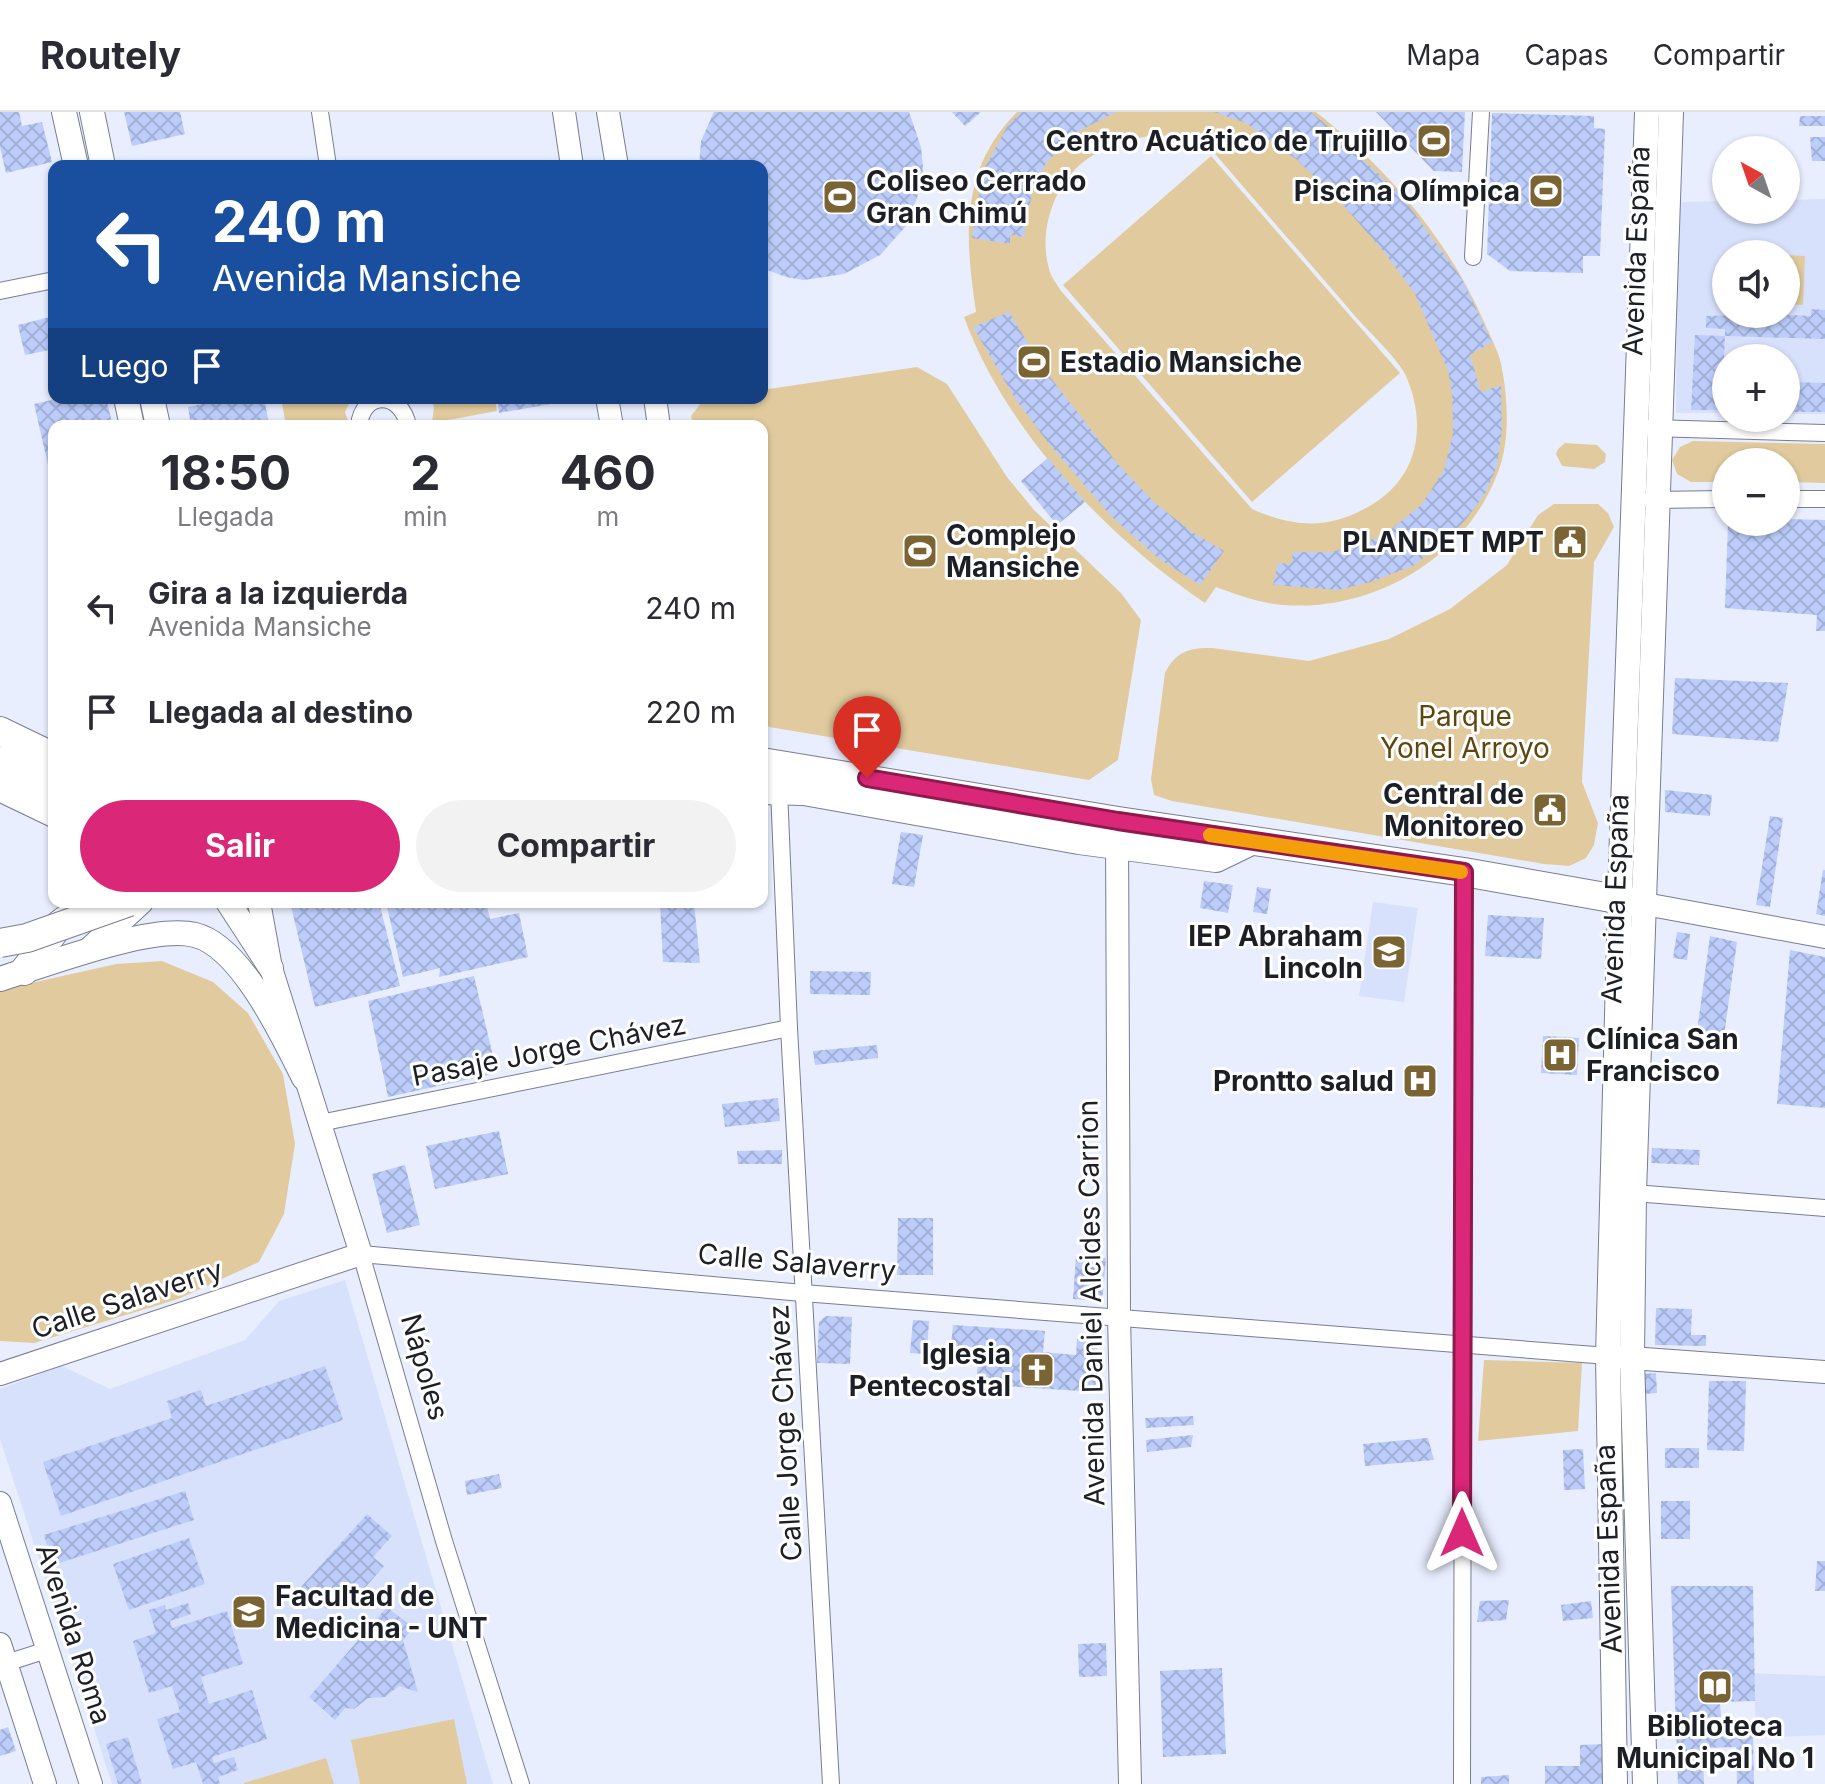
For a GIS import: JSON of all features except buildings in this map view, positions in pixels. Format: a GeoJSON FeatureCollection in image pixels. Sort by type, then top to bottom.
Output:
{"type":"FeatureCollection","features":[{"type":"Feature","properties":{"kind":"highway"},"geometry":{"type":"LineString","coordinates":[[0,731],[48,754]]}},
{"type":"Feature","properties":{"kind":"highway"},"geometry":{"type":"LineString","coordinates":[[0,761],[48,784]]}},
{"type":"Feature","properties":{"kind":"highway"},"geometry":{"type":"LineString","coordinates":[[768,763],[1117,833],[1216,858],[1251,841],[1464,872],[1632,902]]}},
{"type":"Feature","properties":{"kind":"highway"},"geometry":{"type":"LineString","coordinates":[[0,787],[48,810]]}},
{"type":"Feature","properties":{"kind":"highway"},"geometry":{"type":"LineString","coordinates":[[770,790],[804,791],[1117,833]]}},
{"type":"Feature","properties":{"kind":"highway"},"geometry":{"type":"LineString","coordinates":[[12,975],[77,908]]}},
{"type":"Feature","properties":{"kind":"highway"},"geometry":{"type":"LineString","coordinates":[[0,943],[27,938],[112,908]]}},
{"type":"Feature","properties":{"kind":"highway"},"geometry":{"type":"LineString","coordinates":[[0,933],[26,932],[60,924]]}},
{"type":"Feature","properties":{"kind":"main road"},"geometry":{"type":"LineString","coordinates":[[64,112],[75,160]]}},
{"type":"Feature","properties":{"kind":"main road"},"geometry":{"type":"LineString","coordinates":[[92,112],[102,160]]}},
{"type":"Feature","properties":{"kind":"main road"},"geometry":{"type":"LineString","coordinates":[[564,112],[571,160]]}},
{"type":"Feature","properties":{"kind":"main road"},"geometry":{"type":"LineString","coordinates":[[608,112],[616,160]]}},
{"type":"Feature","properties":{"kind":"main road","name":"Avenida España"},"geometry":{"type":"LineString","coordinates":[[1647,112],[1648,428]]}},
{"type":"Feature","properties":{"kind":"main road","name":"Avenida España"},"geometry":{"type":"LineString","coordinates":[[1615,1784],[1608,1356],[1632,902],[1648,428],[1671,112]]}},
{"type":"Feature","properties":{"kind":"main road","name":"Avenida Daniel Alcides Carrion"},"geometry":{"type":"LineString","coordinates":[[1117,833],[1119,1317],[1130,1784]]}},
{"type":"Feature","properties":{"kind":"main road"},"geometry":{"type":"LineString","coordinates":[[1632,902],[1825,937]]}},
{"type":"Feature","properties":{"kind":"main road","name":"Avenida España"},"geometry":{"type":"LineString","coordinates":[[1632,902],[1632,1358],[1645,1784]]}},
{"type":"Feature","properties":{"kind":"main road"},"geometry":{"type":"LineString","coordinates":[[88,951],[135,908]]}},
{"type":"Feature","properties":{"kind":"main road"},"geometry":{"type":"LineString","coordinates":[[232,908],[271,968]]}},
{"type":"Feature","properties":{"kind":"main road","name":"Nápoles"},"geometry":{"type":"LineString","coordinates":[[260,908],[271,968],[361,1254]]}},
{"type":"Feature","properties":{"kind":"main road"},"geometry":{"type":"LineString","coordinates":[[12,975],[88,951],[165,933],[197,935],[221,949],[246,976],[281,1032],[304,1078]]}},
{"type":"Feature","properties":{"kind":"main road","name":"Calle Salaverry"},"geometry":{"type":"LineString","coordinates":[[3,1370],[361,1254]]}},
{"type":"Feature","properties":{"kind":"main road"},"geometry":{"type":"LineString","coordinates":[[1608,1356],[1825,1372]]}},
{"type":"Feature","properties":{"kind":"main road","name":"Avenida Roma"},"geometry":{"type":"LineString","coordinates":[[0,1503],[91,1784]]}},
{"type":"Feature","properties":{"kind":"main road"},"geometry":{"type":"LineString","coordinates":[[2,1657],[45,1784]]}},
{"type":"Feature","properties":{"kind":"street"},"geometry":{"type":"LineString","coordinates":[[320,112],[327,160]]}},
{"type":"Feature","properties":{"kind":"street"},"geometry":{"type":"LineString","coordinates":[[1473,257],[1481,112]]}},
{"type":"Feature","properties":{"kind":"street"},"geometry":{"type":"LineString","coordinates":[[0,291],[48,281]]}},
{"type":"Feature","properties":{"kind":"street"},"geometry":{"type":"LineString","coordinates":[[1648,428],[1825,433]]}},
{"type":"Feature","properties":{"kind":"street"},"geometry":{"type":"LineString","coordinates":[[1645,500],[1712,499]]}},
{"type":"Feature","properties":{"kind":"street"},"geometry":{"type":"LineString","coordinates":[[1800,499],[1825,499]]}},
{"type":"Feature","properties":{"kind":"street","name":"Calle Jorge Chávez"},"geometry":{"type":"LineString","coordinates":[[770,790],[789,1028],[831,1784]]}},
{"type":"Feature","properties":{"kind":"street"},"geometry":{"type":"LineString","coordinates":[[1462,1784],[1464,872]]}},
{"type":"Feature","properties":{"kind":"street","name":"Pasaje Jorge Chávez"},"geometry":{"type":"LineString","coordinates":[[320,1123],[789,1028]]}},
{"type":"Feature","properties":{"kind":"street"},"geometry":{"type":"LineString","coordinates":[[1634,1193],[1825,1208]]}},
{"type":"Feature","properties":{"kind":"street","name":"Calle Salaverry"},"geometry":{"type":"LineString","coordinates":[[361,1254],[803,1293],[1608,1356]]}},
{"type":"Feature","properties":{"kind":"street","name":"Nápoles"},"geometry":{"type":"LineString","coordinates":[[361,1254],[444,1541],[521,1784]]}},
{"type":"Feature","properties":{"kind":"street"},"geometry":{"type":"LineString","coordinates":[[2,1657],[47,1650]]}},
{"type":"Feature","properties":{"kind":"shaded area"},"geometry":{"type":"Polygon","coordinates":[[[1825,199],[1825,414],[1800,414],[1800,344],[1712,344],[1712,413],[1676,413],[1678,202],[1712,201],[1712,224],[1800,224],[1800,200],[1825,199]]]}},
{"type":"Feature","properties":{"kind":"shaded area","name":"IEP Abraham Lincoln"},"geometry":{"type":"Polygon","coordinates":[[[1373,902],[1418,908],[1404,1002],[1359,996],[1373,902]]]}},
{"type":"Feature","properties":{"kind":"shaded area","name":"Facultad de Medicina - UNT"},"geometry":{"type":"Polygon","coordinates":[[[345,1280],[493,1784],[112,1784],[0,1439],[0,1389],[62,1366],[110,1389],[245,1340],[279,1301],[345,1280]]]}},
{"type":"Feature","properties":{"kind":"shaded area"},"geometry":{"type":"Polygon","coordinates":[[[1753,1673],[1825,1676],[1825,1735],[1757,1738],[1753,1673]]]}},
{"type":"Feature","properties":{"kind":"green space","name":"Estadio Mansiche"},"geometry":{"type":"Polygon","coordinates":[[[1017,112],[1316,112],[1342,134],[1391,182],[1434,235],[1470,293],[1499,358],[1507,407],[1502,460],[1483,503],[1463,531],[1438,556],[1409,576],[1377,591],[1344,601],[1309,605],[1267,603],[1216,587],[1205,603],[1132,546],[1096,513],[1032,440],[982,359],[964,317],[976,312],[970,258],[971,206],[985,157],[998,134],[1017,112]],[[1154,135],[1116,144],[1095,154],[1070,175],[1053,204],[1048,220],[1046,253],[1051,275],[1061,291],[1252,509],[1298,523],[1327,522],[1357,512],[1373,504],[1401,479],[1415,448],[1416,412],[1406,376],[1216,155],[1184,137],[1154,135]]]}},
{"type":"Feature","properties":{"kind":"green space"},"geometry":{"type":"Polygon","coordinates":[[[1211,156],[1400,373],[1252,502],[1063,285],[1211,156]]]}},
{"type":"Feature","properties":{"kind":"green space"},"geometry":{"type":"Polygon","coordinates":[[[1800,256],[1805,256],[1803,305],[1800,305],[1800,256]]]}},
{"type":"Feature","properties":{"kind":"green space","name":"Complejo Mansiche"},"geometry":{"type":"Polygon","coordinates":[[[917,367],[947,384],[1007,477],[1034,510],[1121,593],[1141,620],[1118,760],[1089,780],[769,727],[768,420],[692,420],[691,416],[700,404],[768,404],[768,389],[917,367]]]}},
{"type":"Feature","properties":{"kind":"green space"},"geometry":{"type":"Polygon","coordinates":[[[282,404],[349,404],[345,412],[348,420],[285,420],[282,404]]]}},
{"type":"Feature","properties":{"kind":"green space"},"geometry":{"type":"Polygon","coordinates":[[[433,404],[496,404],[497,411],[432,420],[433,404]]]}},
{"type":"Feature","properties":{"kind":"green space"},"geometry":{"type":"Polygon","coordinates":[[[1693,441],[1825,444],[1825,483],[1800,482],[1800,448],[1712,448],[1712,482],[1691,482],[1677,474],[1672,460],[1680,447],[1693,441]]]}},
{"type":"Feature","properties":{"kind":"green space"},"geometry":{"type":"Polygon","coordinates":[[[1565,443],[1597,445],[1606,454],[1605,462],[1594,469],[1562,466],[1556,454],[1565,443]]]}},
{"type":"Feature","properties":{"kind":"green space","name":"Parque Yonel Arroyo"},"geometry":{"type":"Polygon","coordinates":[[[1554,504],[1598,504],[1608,513],[1614,527],[1594,562],[1582,782],[1598,823],[1594,845],[1586,858],[1569,866],[1544,864],[1172,801],[1154,795],[1151,779],[1165,673],[1178,656],[1190,650],[1212,648],[1309,661],[1389,639],[1450,609],[1507,565],[1538,515],[1554,504]]]}},
{"type":"Feature","properties":{"kind":"green space"},"geometry":{"type":"Polygon","coordinates":[[[162,961],[213,982],[248,1013],[283,1074],[295,1144],[284,1214],[259,1262],[178,1299],[34,1343],[0,1341],[0,990],[116,964],[162,961]]]}},
{"type":"Feature","properties":{"kind":"green space"},"geometry":{"type":"Polygon","coordinates":[[[1484,1360],[1582,1363],[1578,1431],[1478,1441],[1484,1360]]]}},
{"type":"Feature","properties":{"kind":"green space"},"geometry":{"type":"Polygon","coordinates":[[[454,1719],[467,1784],[360,1784],[351,1740],[454,1719]]]}},
{"type":"Feature","properties":{"kind":"green space"},"geometry":{"type":"Polygon","coordinates":[[[326,1758],[334,1784],[244,1784],[244,1783],[326,1758]]]}},
{"type":"Feature","properties":{"kind":"slow traffic"},"geometry":{"type":"LineString","coordinates":[[1210,835],[1461,872]]}},
{"type":"Feature","properties":{"kind":"place","name":"Centro Acuático de Trujillo"},"geometry":{"type":"Point","coordinates":[1434,141]}},
{"type":"Feature","properties":{"kind":"place","name":"Piscina Olímpica"},"geometry":{"type":"Point","coordinates":[1546,191]}},
{"type":"Feature","properties":{"kind":"place","name":"Coliseo Cerrado Gran Chimú"},"geometry":{"type":"Point","coordinates":[840,197]}},
{"type":"Feature","properties":{"kind":"place","name":"Estadio Mansiche"},"geometry":{"type":"Point","coordinates":[1034,362]}},
{"type":"Feature","properties":{"kind":"place","name":"PLANDET MPT"},"geometry":{"type":"Point","coordinates":[1570,542]}},
{"type":"Feature","properties":{"kind":"place","name":"Complejo Mansiche"},"geometry":{"type":"Point","coordinates":[920,551]}},
{"type":"Feature","properties":{"kind":"place","name":"Central de Monitoreo"},"geometry":{"type":"Point","coordinates":[1550,810]}},
{"type":"Feature","properties":{"kind":"place","name":"IEP Abraham Lincoln"},"geometry":{"type":"Point","coordinates":[1389,952]}},
{"type":"Feature","properties":{"kind":"place","name":"Clínica San Francisco"},"geometry":{"type":"Point","coordinates":[1560,1055]}},
{"type":"Feature","properties":{"kind":"place","name":"Prontto salud"},"geometry":{"type":"Point","coordinates":[1420,1081]}},
{"type":"Feature","properties":{"kind":"place","name":"Iglesia Pentecostal"},"geometry":{"type":"Point","coordinates":[1037,1370]}},
{"type":"Feature","properties":{"kind":"place","name":"Facultad de Medicina - UNT"},"geometry":{"type":"Point","coordinates":[249,1612]}},
{"type":"Feature","properties":{"kind":"place","name":"Biblioteca Municipal No 1"},"geometry":{"type":"Point","coordinates":[1715,1687]}},
{"type":"Feature","properties":{"kind":"route"},"geometry":{"type":"LineString","coordinates":[[867,778],[1118,821],[1464,872],[1462,1533]]}}]}
